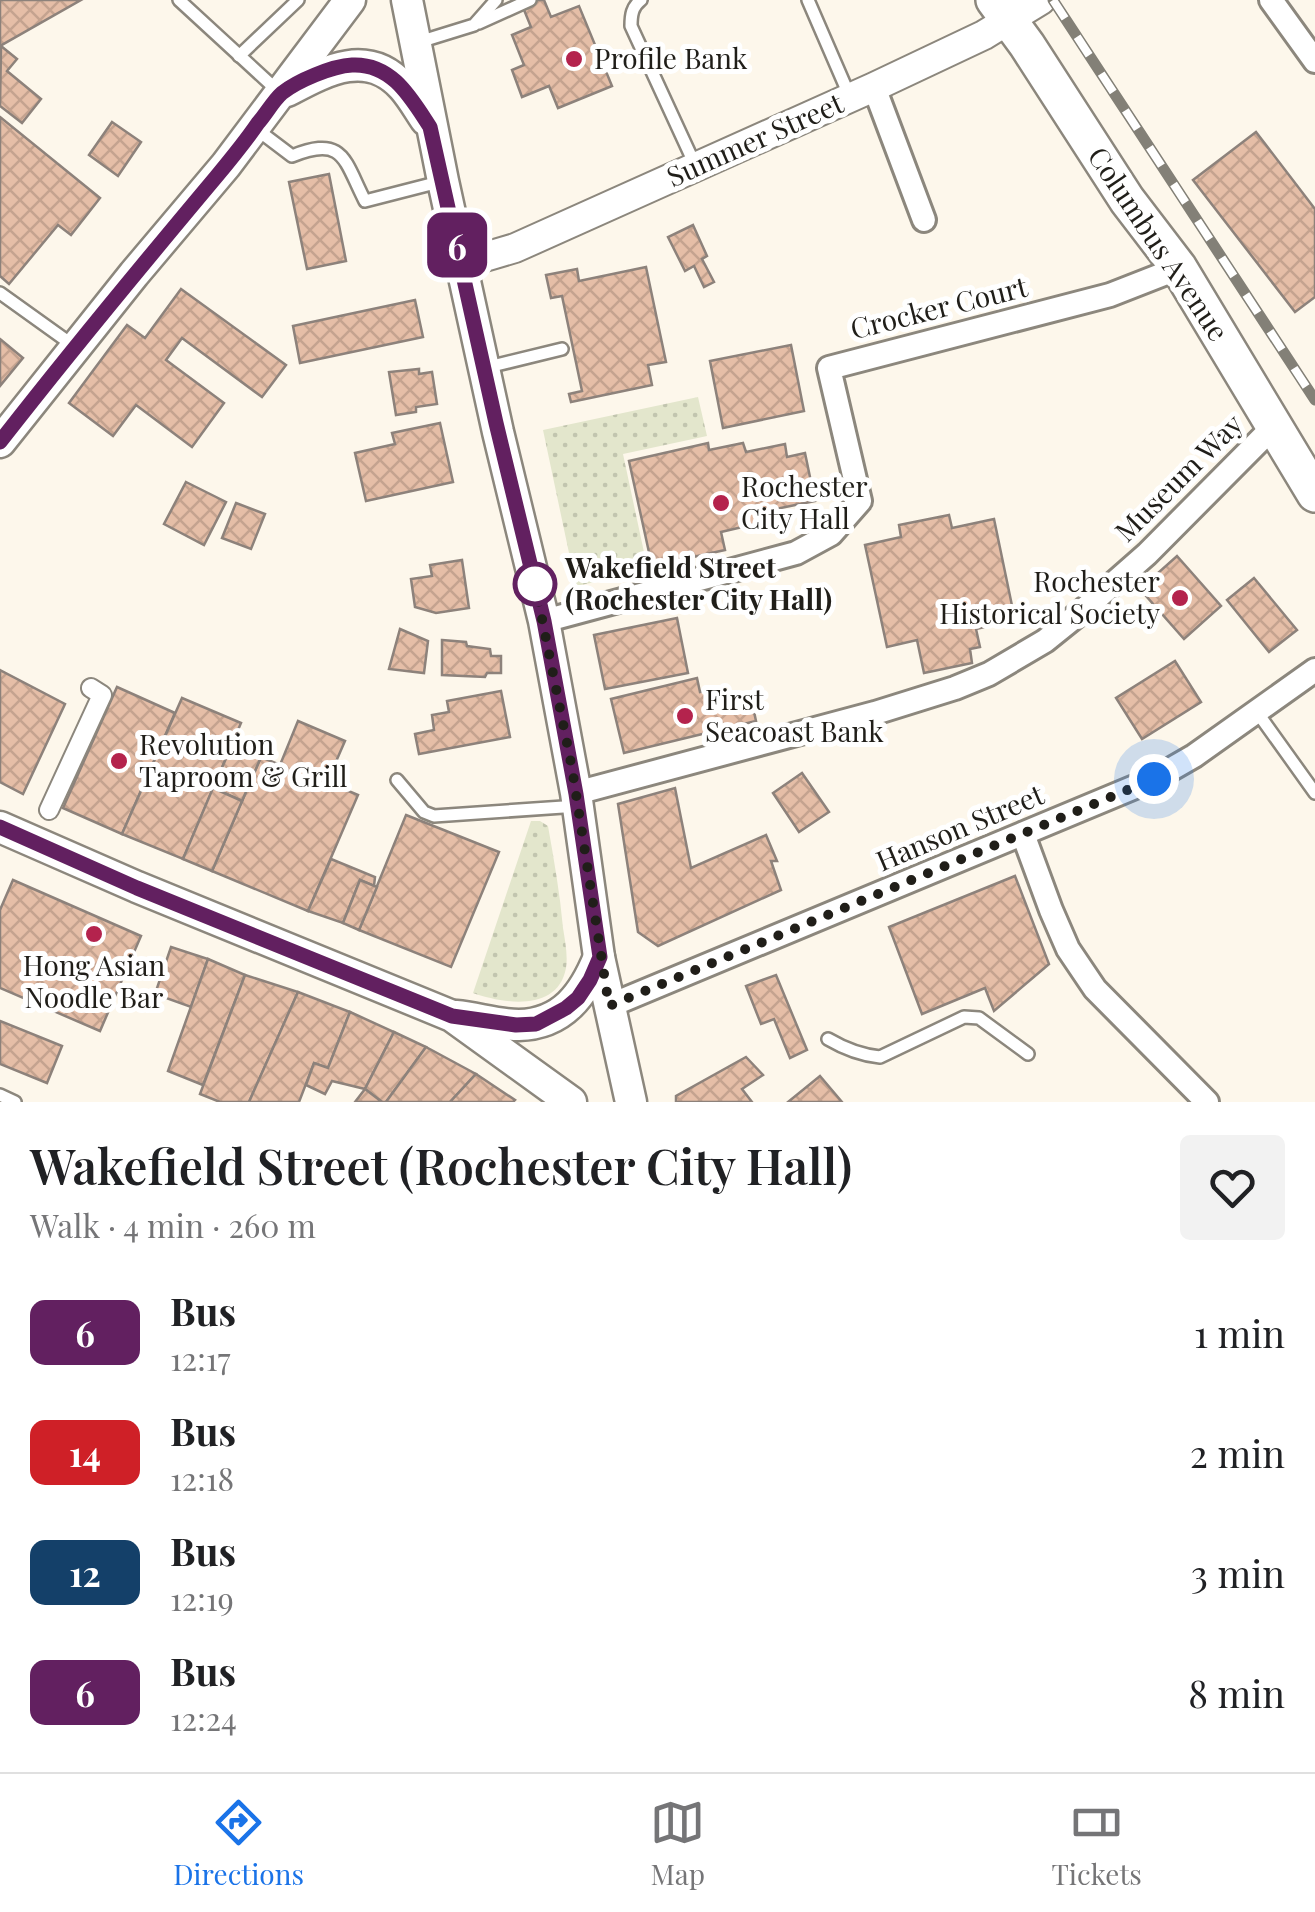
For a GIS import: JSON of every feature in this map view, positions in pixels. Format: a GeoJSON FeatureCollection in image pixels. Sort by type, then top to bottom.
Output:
{"type":"FeatureCollection","features":[{"type":"Feature","properties":{"kind":"main road"},"geometry":{"type":"LineString","coordinates":[[0,442],[255,128],[350,0]]}},
{"type":"Feature","properties":{"kind":"main road"},"geometry":{"type":"LineString","coordinates":[[407,0],[430,127],[544,621],[577,800],[600,957],[630,1102]]}},
{"type":"Feature","properties":{"kind":"main road","name":"Columbus Avenue"},"geometry":{"type":"LineString","coordinates":[[1002,10],[1127,200],[1179,268],[1315,494]]}},
{"type":"Feature","properties":{"kind":"main road"},"geometry":{"type":"LineString","coordinates":[[281,94],[340,66],[375,68],[404,88],[430,127]]}},
{"type":"Feature","properties":{"kind":"main road"},"geometry":{"type":"LineString","coordinates":[[0,827],[137,888],[452,1016],[571,1102]]}},
{"type":"Feature","properties":{"kind":"main road"},"geometry":{"type":"LineString","coordinates":[[452,1016],[536,1024],[578,998],[600,957]]}},
{"type":"Feature","properties":{"kind":"street","name":"Summer Street"},"geometry":{"type":"LineString","coordinates":[[461,264],[515,248],[862,92],[1002,10],[1041,0]]}},
{"type":"Feature","properties":{"kind":"street"},"geometry":{"type":"LineString","coordinates":[[1272,0],[1315,61]]}},
{"type":"Feature","properties":{"kind":"street"},"geometry":{"type":"LineString","coordinates":[[862,92],[924,220]]}},
{"type":"Feature","properties":{"kind":"street","name":"Crocker Court"},"geometry":{"type":"LineString","coordinates":[[544,621],[796,553],[830,534],[860,501],[829,368],[1110,295],[1179,268]]}},
{"type":"Feature","properties":{"kind":"street","name":"Museum Way"},"geometry":{"type":"LineString","coordinates":[[577,800],[875,713],[989,674],[1045,641],[1082,612],[1147,554],[1275,425]]}},
{"type":"Feature","properties":{"kind":"street","name":"Hanson Street"},"geometry":{"type":"LineString","coordinates":[[609,1006],[1154,779],[1194,756],[1315,670]]}},
{"type":"Feature","properties":{"kind":"street"},"geometry":{"type":"LineString","coordinates":[[49,810],[102,694],[90,688]]}},
{"type":"Feature","properties":{"kind":"street"},"geometry":{"type":"LineString","coordinates":[[1023,834],[1068,949],[1086,976],[1207,1102]]}},
{"type":"Feature","properties":{"kind":"lane"},"geometry":{"type":"LineString","coordinates":[[179,0],[281,94]]}},
{"type":"Feature","properties":{"kind":"lane"},"geometry":{"type":"LineString","coordinates":[[239,56],[298,0]]}},
{"type":"Feature","properties":{"kind":"lane"},"geometry":{"type":"LineString","coordinates":[[474,25],[496,0]]}},
{"type":"Feature","properties":{"kind":"lane"},"geometry":{"type":"LineString","coordinates":[[417,42],[474,25],[530,0]]}},
{"type":"Feature","properties":{"kind":"lane"},"geometry":{"type":"LineString","coordinates":[[641,0],[631,15],[631,26],[696,167]]}},
{"type":"Feature","properties":{"kind":"lane"},"geometry":{"type":"LineString","coordinates":[[808,0],[862,92]]}},
{"type":"Feature","properties":{"kind":"lane"},"geometry":{"type":"LineString","coordinates":[[255,128],[292,156],[312,148],[335,150],[366,201],[442,181]]}},
{"type":"Feature","properties":{"kind":"lane"},"geometry":{"type":"LineString","coordinates":[[0,293],[75,347]]}},
{"type":"Feature","properties":{"kind":"lane"},"geometry":{"type":"LineString","coordinates":[[484,368],[562,349]]}},
{"type":"Feature","properties":{"kind":"lane"},"geometry":{"type":"LineString","coordinates":[[1257,712],[1315,793]]}},
{"type":"Feature","properties":{"kind":"lane"},"geometry":{"type":"LineString","coordinates":[[397,780],[424,812],[434,816],[577,800]]}},
{"type":"Feature","properties":{"kind":"lane"},"geometry":{"type":"LineString","coordinates":[[828,1039],[866,1056],[880,1056],[964,1017],[979,1018],[1028,1054]]}},
{"type":"Feature","properties":{"kind":"lane"},"geometry":{"type":"LineString","coordinates":[[0,1095],[15,1102]]}},
{"type":"Feature","properties":{"kind":"green space"},"geometry":{"type":"Polygon","coordinates":[[[698,397],[707,436],[623,454],[648,571],[576,586],[543,430],[698,397]]]}},
{"type":"Feature","properties":{"kind":"green space"},"geometry":{"type":"Polygon","coordinates":[[[531,821],[548,826],[566,968],[561,982],[541,998],[499,1000],[473,993],[531,821]]]}},
{"type":"Feature","properties":{"kind":"building"},"geometry":{"type":"Polygon","coordinates":[[[0,0],[81,0],[0,46],[0,0]]]}},
{"type":"Feature","properties":{"kind":"building"},"geometry":{"type":"Polygon","coordinates":[[[520,0],[544,0],[551,17],[579,6],[612,86],[558,108],[549,86],[522,97],[512,70],[524,65],[512,35],[531,27],[520,0]]]}},
{"type":"Feature","properties":{"kind":"building"},"geometry":{"type":"Polygon","coordinates":[[[1,46],[17,59],[7,71],[41,99],[22,123],[0,106],[1,46]]]}},
{"type":"Feature","properties":{"kind":"building"},"geometry":{"type":"Polygon","coordinates":[[[0,117],[100,198],[71,235],[58,225],[9,284],[0,276],[0,117]]]}},
{"type":"Feature","properties":{"kind":"building"},"geometry":{"type":"Polygon","coordinates":[[[112,122],[141,142],[118,176],[89,155],[112,122]]]}},
{"type":"Feature","properties":{"kind":"building"},"geometry":{"type":"Polygon","coordinates":[[[1256,132],[1315,209],[1315,297],[1295,312],[1193,180],[1256,132]]]}},
{"type":"Feature","properties":{"kind":"building"},"geometry":{"type":"Polygon","coordinates":[[[329,174],[346,261],[307,269],[289,182],[329,174]]]}},
{"type":"Feature","properties":{"kind":"building"},"geometry":{"type":"Polygon","coordinates":[[[693,225],[707,256],[702,259],[714,282],[704,287],[694,266],[685,271],[668,237],[693,225]]]}},
{"type":"Feature","properties":{"kind":"building"},"geometry":{"type":"Polygon","coordinates":[[[646,267],[666,362],[648,365],[652,385],[571,402],[569,394],[582,391],[562,296],[551,298],[546,275],[577,269],[579,281],[646,267]]]}},
{"type":"Feature","properties":{"kind":"building"},"geometry":{"type":"Polygon","coordinates":[[[181,289],[286,365],[262,397],[182,338],[166,360],[224,403],[192,447],[136,405],[113,436],[69,403],[127,325],[145,338],[181,289]]]}},
{"type":"Feature","properties":{"kind":"building"},"geometry":{"type":"Polygon","coordinates":[[[415,300],[423,337],[300,363],[293,326],[415,300]]]}},
{"type":"Feature","properties":{"kind":"building"},"geometry":{"type":"Polygon","coordinates":[[[0,339],[23,358],[0,386],[0,339]]]}},
{"type":"Feature","properties":{"kind":"building"},"geometry":{"type":"Polygon","coordinates":[[[791,345],[804,411],[723,428],[710,361],[791,345]]]}},
{"type":"Feature","properties":{"kind":"building"},"geometry":{"type":"Polygon","coordinates":[[[419,369],[419,374],[432,372],[437,404],[396,415],[389,372],[419,369]]]}},
{"type":"Feature","properties":{"kind":"building"},"geometry":{"type":"Polygon","coordinates":[[[440,423],[453,482],[366,501],[355,453],[395,444],[392,433],[440,423]]]}},
{"type":"Feature","properties":{"kind":"building","name":"Rochester City Hall"},"geometry":{"type":"Polygon","coordinates":[[[708,443],[709,450],[743,443],[746,452],[785,444],[787,457],[805,453],[815,501],[766,511],[768,521],[721,532],[725,550],[652,566],[629,461],[708,443]]]}},
{"type":"Feature","properties":{"kind":"building"},"geometry":{"type":"Polygon","coordinates":[[[186,482],[226,502],[204,545],[164,524],[186,482]]]}},
{"type":"Feature","properties":{"kind":"building"},"geometry":{"type":"Polygon","coordinates":[[[236,503],[265,514],[251,549],[222,538],[236,503]]]}},
{"type":"Feature","properties":{"kind":"building"},"geometry":{"type":"Polygon","coordinates":[[[949,515],[952,528],[994,519],[1015,620],[976,629],[980,647],[970,649],[972,663],[924,673],[917,640],[887,647],[865,545],[901,537],[899,525],[949,515]]]}},
{"type":"Feature","properties":{"kind":"building","name":"Rochester Historical Society"},"geometry":{"type":"Polygon","coordinates":[[[1177,556],[1221,606],[1184,639],[1140,589],[1177,556]]]}},
{"type":"Feature","properties":{"kind":"building"},"geometry":{"type":"Polygon","coordinates":[[[462,560],[469,608],[436,613],[415,607],[411,579],[432,576],[430,565],[462,560]]]}},
{"type":"Feature","properties":{"kind":"building"},"geometry":{"type":"Polygon","coordinates":[[[1254,578],[1297,630],[1269,652],[1227,600],[1254,578]]]}},
{"type":"Feature","properties":{"kind":"building"},"geometry":{"type":"Polygon","coordinates":[[[677,618],[688,673],[605,689],[594,635],[677,618]]]}},
{"type":"Feature","properties":{"kind":"building"},"geometry":{"type":"Polygon","coordinates":[[[400,629],[428,641],[424,673],[389,669],[400,629]]]}},
{"type":"Feature","properties":{"kind":"building"},"geometry":{"type":"Polygon","coordinates":[[[442,640],[490,649],[491,656],[501,656],[501,673],[487,673],[485,677],[442,675],[442,640]]]}},
{"type":"Feature","properties":{"kind":"building"},"geometry":{"type":"Polygon","coordinates":[[[1175,661],[1201,702],[1142,739],[1116,698],[1175,661]]]}},
{"type":"Feature","properties":{"kind":"building"},"geometry":{"type":"Polygon","coordinates":[[[0,670],[65,704],[23,794],[0,782],[0,670]]]}},
{"type":"Feature","properties":{"kind":"building","name":"First Seacoast Bank"},"geometry":{"type":"Polygon","coordinates":[[[697,678],[700,692],[710,690],[715,711],[752,702],[756,721],[624,753],[611,699],[697,678]]]}},
{"type":"Feature","properties":{"kind":"building","name":"Revolution Taproom & Grill"},"geometry":{"type":"Polygon","coordinates":[[[117,687],[175,713],[122,834],[63,808],[117,687]]]}},
{"type":"Feature","properties":{"kind":"building"},"geometry":{"type":"Polygon","coordinates":[[[501,691],[510,737],[419,754],[415,734],[434,730],[432,715],[449,712],[447,701],[501,691]]]}},
{"type":"Feature","properties":{"kind":"building"},"geometry":{"type":"Polygon","coordinates":[[[182,698],[241,723],[183,859],[122,834],[182,698]]]}},
{"type":"Feature","properties":{"kind":"building"},"geometry":{"type":"Polygon","coordinates":[[[298,721],[345,741],[327,782],[358,795],[308,911],[212,871],[261,757],[280,765],[298,721]]]}},
{"type":"Feature","properties":{"kind":"building"},"geometry":{"type":"Polygon","coordinates":[[[232,745],[261,757],[242,801],[213,788],[232,745]]]}},
{"type":"Feature","properties":{"kind":"building"},"geometry":{"type":"Polygon","coordinates":[[[802,773],[829,812],[799,832],[773,793],[802,773]]]}},
{"type":"Feature","properties":{"kind":"building"},"geometry":{"type":"Polygon","coordinates":[[[213,788],[242,801],[212,871],[183,859],[213,788]]]}},
{"type":"Feature","properties":{"kind":"building"},"geometry":{"type":"Polygon","coordinates":[[[675,788],[691,868],[766,835],[777,861],[771,861],[781,890],[658,946],[638,932],[618,804],[675,788]]]}},
{"type":"Feature","properties":{"kind":"building"},"geometry":{"type":"Polygon","coordinates":[[[406,815],[499,852],[451,967],[359,930],[406,815]]]}},
{"type":"Feature","properties":{"kind":"building"},"geometry":{"type":"Polygon","coordinates":[[[331,859],[375,877],[374,886],[360,880],[343,923],[308,911],[331,859]]]}},
{"type":"Feature","properties":{"kind":"building"},"geometry":{"type":"Polygon","coordinates":[[[1015,876],[1049,964],[994,1011],[985,988],[922,1014],[889,927],[1015,876]]]}},
{"type":"Feature","properties":{"kind":"building"},"geometry":{"type":"Polygon","coordinates":[[[13,880],[141,936],[100,1031],[0,988],[0,910],[13,880]]]}},
{"type":"Feature","properties":{"kind":"building"},"geometry":{"type":"Polygon","coordinates":[[[360,880],[377,887],[359,930],[343,923],[360,880]]]}},
{"type":"Feature","properties":{"kind":"building"},"geometry":{"type":"Polygon","coordinates":[[[171,947],[208,959],[191,1007],[155,994],[171,947]]]}},
{"type":"Feature","properties":{"kind":"building"},"geometry":{"type":"Polygon","coordinates":[[[208,959],[245,975],[203,1085],[168,1071],[208,959]]]}},
{"type":"Feature","properties":{"kind":"building"},"geometry":{"type":"Polygon","coordinates":[[[245,975],[298,992],[249,1102],[220,1102],[200,1094],[245,975]]]}},
{"type":"Feature","properties":{"kind":"building"},"geometry":{"type":"Polygon","coordinates":[[[776,975],[807,1050],[790,1058],[774,1019],[761,1024],[746,986],[776,975]]]}},
{"type":"Feature","properties":{"kind":"building"},"geometry":{"type":"Polygon","coordinates":[[[298,992],[350,1012],[328,1068],[314,1063],[299,1102],[249,1102],[298,992]]]}},
{"type":"Feature","properties":{"kind":"building"},"geometry":{"type":"Polygon","coordinates":[[[350,1012],[394,1032],[365,1089],[332,1081],[325,1094],[306,1085],[314,1063],[328,1068],[350,1012]]]}},
{"type":"Feature","properties":{"kind":"building"},"geometry":{"type":"Polygon","coordinates":[[[0,1021],[62,1046],[47,1083],[0,1064],[0,1021]]]}},
{"type":"Feature","properties":{"kind":"building"},"geometry":{"type":"Polygon","coordinates":[[[394,1032],[426,1047],[386,1102],[382,1102],[365,1089],[394,1032]]]}},
{"type":"Feature","properties":{"kind":"building"},"geometry":{"type":"Polygon","coordinates":[[[426,1047],[476,1074],[450,1102],[386,1102],[426,1047]]]}},
{"type":"Feature","properties":{"kind":"building"},"geometry":{"type":"Polygon","coordinates":[[[746,1057],[763,1075],[742,1089],[752,1102],[676,1102],[676,1096],[746,1057]]]}},
{"type":"Feature","properties":{"kind":"building"},"geometry":{"type":"Polygon","coordinates":[[[476,1074],[515,1100],[450,1102],[476,1074]]]}},
{"type":"Feature","properties":{"kind":"building"},"geometry":{"type":"Polygon","coordinates":[[[820,1076],[842,1102],[788,1102],[820,1076]]]}},
{"type":"Feature","properties":{"kind":"building"},"geometry":{"type":"Polygon","coordinates":[[[365,1089],[382,1102],[355,1102],[365,1089]]]}},
{"type":"Feature","properties":{"kind":"railway"},"geometry":{"type":"LineString","coordinates":[[1053,0],[1315,400]]}},
{"type":"Feature","properties":{"kind":"bus line","name":"6"},"geometry":{"type":"LineString","coordinates":[[0,442],[281,94],[340,66],[375,68],[391,76],[404,88],[430,127],[544,621],[576,794],[600,957],[578,998],[536,1024],[452,1016],[137,888],[0,827]]}},
{"type":"Feature","properties":{"kind":"place","name":"Profile Bank"},"geometry":{"type":"Point","coordinates":[574,59]}},
{"type":"Feature","properties":{"kind":"place","name":"Rochester City Hall"},"geometry":{"type":"Point","coordinates":[721,503]}},
{"type":"Feature","properties":{"kind":"place","name":"Wakefield Street (Rochester City Hall)"},"geometry":{"type":"Point","coordinates":[535,584]}},
{"type":"Feature","properties":{"kind":"place","name":"Rochester Historical Society"},"geometry":{"type":"Point","coordinates":[1180,598]}},
{"type":"Feature","properties":{"kind":"place","name":"First Seacoast Bank"},"geometry":{"type":"Point","coordinates":[685,716]}},
{"type":"Feature","properties":{"kind":"place","name":"Revolution Taproom & Grill"},"geometry":{"type":"Point","coordinates":[119,761]}},
{"type":"Feature","properties":{"kind":"place","name":"Hong Asian Noodle Bar"},"geometry":{"type":"Point","coordinates":[94,934]}},
{"type":"Feature","properties":{"kind":"route"},"geometry":{"type":"LineString","coordinates":[[535,584],[572,768],[609,1006],[1154,779]]}}]}
